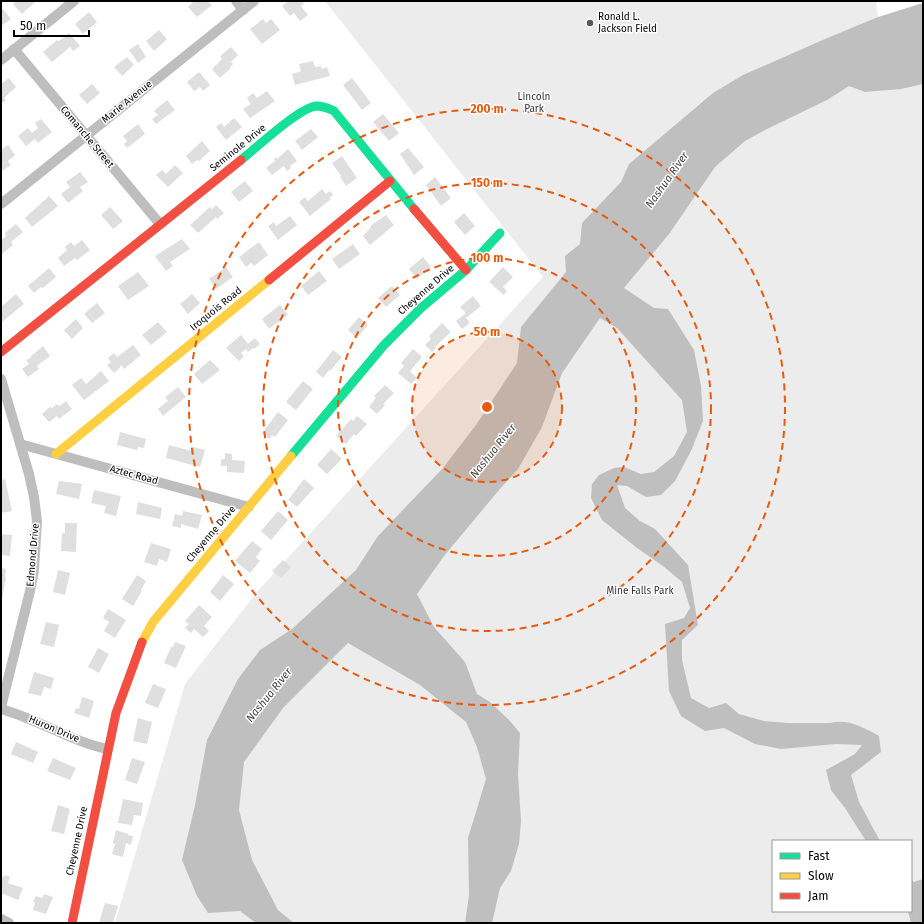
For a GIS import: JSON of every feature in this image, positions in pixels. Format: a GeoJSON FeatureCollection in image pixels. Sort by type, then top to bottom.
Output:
{"type":"FeatureCollection","features":[{"type":"Feature","properties":{"kind":"street"},"geometry":{"type":"LineString","coordinates":[[1,60],[74,1]]}},
{"type":"Feature","properties":{"kind":"street"},"geometry":{"type":"LineString","coordinates":[[236,1],[243,10]]}},
{"type":"Feature","properties":{"kind":"street","name":"Marie Avenue"},"geometry":{"type":"LineString","coordinates":[[1,204],[254,1]]}},
{"type":"Feature","properties":{"kind":"street","name":"Comanche Street"},"geometry":{"type":"LineString","coordinates":[[14,49],[160,224]]}},
{"type":"Feature","properties":{"kind":"street","name":"Seminole Drive"},"geometry":{"type":"LineString","coordinates":[[1,352],[301,112],[311,107],[322,105],[334,111],[390,181],[466,270]]}},
{"type":"Feature","properties":{"kind":"street","name":"Iroquois Road"},"geometry":{"type":"LineString","coordinates":[[56,454],[390,181]]}},
{"type":"Feature","properties":{"kind":"street","name":"Cheyenne Drive"},"geometry":{"type":"LineString","coordinates":[[72,923],[116,713],[135,659],[148,630],[161,611],[384,345],[421,308],[466,270],[500,232]]}},
{"type":"Feature","properties":{"kind":"street","name":"Edmond Drive"},"geometry":{"type":"LineString","coordinates":[[1,379],[29,474],[37,521],[30,591],[1,708]]}},
{"type":"Feature","properties":{"kind":"street","name":"Aztec Road"},"geometry":{"type":"LineString","coordinates":[[20,444],[249,506]]}},
{"type":"Feature","properties":{"kind":"street","name":"Huron Drive"},"geometry":{"type":"LineString","coordinates":[[1,708],[14,712],[81,741],[108,749]]}},
{"type":"Feature","properties":{"kind":"street"},"geometry":{"type":"LineString","coordinates":[[1,919],[9,923]]}},
{"type":"Feature","properties":{"kind":"green space","name":"Mine Falls Park"},"geometry":{"type":"Polygon","coordinates":[[[325,1],[876,1],[878,17],[920,85],[923,84],[923,923],[115,923],[185,684],[257,592],[543,277],[325,1]]]}},
{"type":"Feature","properties":{"kind":"water","name":"Nashua River"},"geometry":{"type":"Polygon","coordinates":[[[923,3],[923,84],[901,89],[865,92],[849,86],[827,100],[745,141],[715,167],[669,234],[624,288],[654,308],[668,309],[694,350],[701,386],[703,421],[691,451],[675,481],[661,495],[646,497],[627,486],[617,485],[625,508],[640,521],[655,529],[688,565],[698,625],[682,640],[682,660],[691,698],[709,708],[726,703],[739,714],[764,721],[788,723],[843,722],[862,727],[879,736],[881,752],[851,775],[859,802],[879,840],[865,840],[845,808],[831,790],[826,770],[855,754],[862,745],[836,744],[781,749],[755,744],[724,728],[705,731],[681,716],[669,691],[665,624],[684,618],[690,608],[682,582],[602,520],[591,498],[592,484],[599,475],[614,468],[624,467],[641,474],[654,472],[674,456],[687,432],[682,400],[617,328],[600,318],[562,373],[542,427],[518,469],[444,556],[417,594],[434,627],[465,662],[477,694],[490,702],[520,733],[518,774],[521,821],[519,844],[511,871],[500,888],[492,923],[465,923],[469,895],[468,838],[486,779],[477,747],[466,722],[420,685],[348,643],[283,708],[244,762],[239,810],[252,860],[278,910],[294,923],[256,923],[240,911],[208,913],[197,896],[182,860],[195,805],[207,740],[238,679],[260,650],[292,629],[356,570],[378,536],[443,468],[476,425],[517,363],[521,327],[566,272],[565,256],[580,244],[582,223],[621,182],[629,164],[713,93],[743,75],[878,17],[923,3]]]}},
{"type":"Feature","properties":{"kind":"water"},"geometry":{"type":"Polygon","coordinates":[[[923,879],[923,923],[911,923],[908,912],[912,912],[912,881],[914,882],[923,879]]]}},
{"type":"Feature","properties":{"kind":"building"},"geometry":{"type":"Polygon","coordinates":[[[16,1],[35,2],[22,14],[13,4],[16,1]]]}},
{"type":"Feature","properties":{"kind":"building"},"geometry":{"type":"Polygon","coordinates":[[[194,1],[208,1],[212,5],[197,17],[188,7],[194,1]]]}},
{"type":"Feature","properties":{"kind":"building"},"geometry":{"type":"Polygon","coordinates":[[[285,1],[302,1],[304,4],[301,6],[308,15],[300,21],[294,13],[290,16],[282,6],[287,2],[285,1]]]}},
{"type":"Feature","properties":{"kind":"building"},"geometry":{"type":"Polygon","coordinates":[[[3,9],[11,19],[1,26],[1,11],[3,9]]]}},
{"type":"Feature","properties":{"kind":"building"},"geometry":{"type":"Polygon","coordinates":[[[89,12],[97,22],[83,34],[75,24],[89,12]]]}},
{"type":"Feature","properties":{"kind":"building"},"geometry":{"type":"Polygon","coordinates":[[[263,19],[266,23],[271,19],[280,30],[262,44],[250,29],[263,19]]]}},
{"type":"Feature","properties":{"kind":"building"},"geometry":{"type":"Polygon","coordinates":[[[159,30],[167,39],[154,51],[146,41],[159,30]]]}},
{"type":"Feature","properties":{"kind":"building"},"geometry":{"type":"Polygon","coordinates":[[[69,33],[80,46],[73,51],[70,47],[52,62],[43,52],[57,40],[59,41],[69,33]]]}},
{"type":"Feature","properties":{"kind":"building"},"geometry":{"type":"Polygon","coordinates":[[[138,44],[146,57],[138,63],[129,50],[138,44]]]}},
{"type":"Feature","properties":{"kind":"building"},"geometry":{"type":"Polygon","coordinates":[[[231,47],[238,55],[231,62],[233,64],[230,67],[231,68],[220,78],[212,69],[222,59],[220,56],[231,47]]]}},
{"type":"Feature","properties":{"kind":"building"},"geometry":{"type":"Polygon","coordinates":[[[127,57],[134,65],[122,76],[114,67],[127,57]]]}},
{"type":"Feature","properties":{"kind":"building"},"geometry":{"type":"Polygon","coordinates":[[[313,61],[315,67],[321,66],[322,69],[327,67],[330,76],[295,85],[292,74],[301,71],[299,64],[313,61]]]}},
{"type":"Feature","properties":{"kind":"building"},"geometry":{"type":"Polygon","coordinates":[[[199,72],[210,85],[203,91],[200,87],[194,91],[187,82],[199,72]]]}},
{"type":"Feature","properties":{"kind":"building"},"geometry":{"type":"Polygon","coordinates":[[[9,78],[16,87],[4,98],[6,100],[1,104],[1,84],[9,78]]]}},
{"type":"Feature","properties":{"kind":"building"},"geometry":{"type":"Polygon","coordinates":[[[352,78],[371,103],[362,110],[343,85],[352,78]]]}},
{"type":"Feature","properties":{"kind":"building"},"geometry":{"type":"Polygon","coordinates":[[[92,84],[100,93],[87,104],[79,95],[92,84]]]}},
{"type":"Feature","properties":{"kind":"building"},"geometry":{"type":"Polygon","coordinates":[[[267,91],[275,101],[250,118],[243,109],[251,104],[247,98],[253,93],[257,98],[267,91]]]}},
{"type":"Feature","properties":{"kind":"building"},"geometry":{"type":"Polygon","coordinates":[[[167,100],[175,110],[156,124],[152,119],[158,115],[154,111],[167,100]]]}},
{"type":"Feature","properties":{"kind":"building"},"geometry":{"type":"Polygon","coordinates":[[[383,114],[399,133],[389,141],[373,122],[383,114]]]}},
{"type":"Feature","properties":{"kind":"building"},"geometry":{"type":"Polygon","coordinates":[[[234,118],[242,127],[226,140],[216,127],[221,123],[224,127],[234,118]]]}},
{"type":"Feature","properties":{"kind":"building"},"geometry":{"type":"Polygon","coordinates":[[[41,119],[52,132],[38,143],[35,139],[26,146],[18,136],[28,128],[32,133],[38,128],[35,123],[41,119]]]}},
{"type":"Feature","properties":{"kind":"building"},"geometry":{"type":"Polygon","coordinates":[[[138,124],[145,134],[127,148],[124,144],[127,141],[123,136],[138,124]]]}},
{"type":"Feature","properties":{"kind":"building"},"geometry":{"type":"Polygon","coordinates":[[[311,129],[318,137],[302,150],[295,141],[311,129]]]}},
{"type":"Feature","properties":{"kind":"building"},"geometry":{"type":"Polygon","coordinates":[[[202,141],[210,151],[199,161],[197,160],[192,164],[186,156],[202,141]]]}},
{"type":"Feature","properties":{"kind":"building"},"geometry":{"type":"Polygon","coordinates":[[[8,145],[15,155],[8,161],[11,165],[1,172],[1,150],[8,145]]]}},
{"type":"Feature","properties":{"kind":"building"},"geometry":{"type":"Polygon","coordinates":[[[408,148],[424,167],[414,175],[400,154],[408,148]]]}},
{"type":"Feature","properties":{"kind":"building"},"geometry":{"type":"Polygon","coordinates":[[[288,149],[297,161],[290,166],[291,168],[287,171],[284,166],[272,175],[266,168],[275,161],[274,159],[276,157],[277,159],[288,149]]]}},
{"type":"Feature","properties":{"kind":"building"},"geometry":{"type":"Polygon","coordinates":[[[342,156],[357,178],[346,186],[332,163],[342,156]]]}},
{"type":"Feature","properties":{"kind":"building"},"geometry":{"type":"Polygon","coordinates":[[[175,165],[183,173],[168,187],[156,175],[162,170],[166,174],[175,165]]]}},
{"type":"Feature","properties":{"kind":"building"},"geometry":{"type":"Polygon","coordinates":[[[80,172],[88,182],[80,187],[83,191],[68,203],[61,194],[70,187],[66,182],[80,172]]]}},
{"type":"Feature","properties":{"kind":"building"},"geometry":{"type":"Polygon","coordinates":[[[435,177],[451,198],[441,206],[426,185],[435,177]]]}},
{"type":"Feature","properties":{"kind":"building"},"geometry":{"type":"Polygon","coordinates":[[[245,181],[253,191],[239,202],[231,192],[245,181]]]}},
{"type":"Feature","properties":{"kind":"building"},"geometry":{"type":"Polygon","coordinates":[[[322,189],[326,194],[330,191],[333,195],[329,198],[331,199],[310,216],[299,202],[305,197],[308,201],[322,189]]]}},
{"type":"Feature","properties":{"kind":"building"},"geometry":{"type":"Polygon","coordinates":[[[49,196],[58,206],[32,227],[25,218],[49,196]]]}},
{"type":"Feature","properties":{"kind":"building"},"geometry":{"type":"Polygon","coordinates":[[[216,205],[224,213],[217,219],[216,217],[198,233],[190,225],[210,207],[212,209],[216,205]]]}},
{"type":"Feature","properties":{"kind":"building"},"geometry":{"type":"Polygon","coordinates":[[[110,207],[123,221],[113,229],[101,215],[110,207]]]}},
{"type":"Feature","properties":{"kind":"building"},"geometry":{"type":"Polygon","coordinates":[[[464,213],[475,226],[465,235],[454,222],[464,213]]]}},
{"type":"Feature","properties":{"kind":"building"},"geometry":{"type":"Polygon","coordinates":[[[386,215],[394,225],[370,245],[363,236],[371,227],[370,226],[386,215]]]}},
{"type":"Feature","properties":{"kind":"building"},"geometry":{"type":"Polygon","coordinates":[[[290,216],[297,225],[278,240],[268,226],[274,222],[276,226],[290,216]]]}},
{"type":"Feature","properties":{"kind":"building"},"geometry":{"type":"Polygon","coordinates":[[[16,224],[23,232],[11,242],[13,245],[2,254],[1,240],[6,236],[5,233],[16,224]]]}},
{"type":"Feature","properties":{"kind":"building"},"geometry":{"type":"Polygon","coordinates":[[[182,239],[190,249],[170,262],[173,266],[166,271],[155,256],[182,239]]]}},
{"type":"Feature","properties":{"kind":"building"},"geometry":{"type":"Polygon","coordinates":[[[82,240],[90,250],[77,260],[75,258],[64,266],[58,258],[67,250],[65,247],[71,242],[74,246],[82,240]]]}},
{"type":"Feature","properties":{"kind":"building"},"geometry":{"type":"Polygon","coordinates":[[[259,242],[268,255],[254,266],[251,263],[246,267],[239,257],[259,242]]]}},
{"type":"Feature","properties":{"kind":"building"},"geometry":{"type":"Polygon","coordinates":[[[353,244],[360,254],[339,269],[332,259],[353,244]]]}},
{"type":"Feature","properties":{"kind":"building"},"geometry":{"type":"Polygon","coordinates":[[[423,257],[431,267],[417,279],[409,269],[423,257]]]}},
{"type":"Feature","properties":{"kind":"building"},"geometry":{"type":"Polygon","coordinates":[[[226,267],[233,277],[216,289],[209,279],[226,267]]]}},
{"type":"Feature","properties":{"kind":"building"},"geometry":{"type":"Polygon","coordinates":[[[503,267],[513,277],[503,287],[507,291],[504,295],[489,282],[503,267]]]}},
{"type":"Feature","properties":{"kind":"building"},"geometry":{"type":"Polygon","coordinates":[[[49,268],[56,277],[43,288],[41,287],[34,293],[28,286],[49,268]]]}},
{"type":"Feature","properties":{"kind":"building"},"geometry":{"type":"Polygon","coordinates":[[[319,271],[327,281],[308,295],[301,286],[319,271]]]}},
{"type":"Feature","properties":{"kind":"building"},"geometry":{"type":"Polygon","coordinates":[[[138,272],[149,286],[128,300],[118,286],[138,272]]]}},
{"type":"Feature","properties":{"kind":"building"},"geometry":{"type":"Polygon","coordinates":[[[392,286],[400,295],[386,307],[378,298],[392,286]]]}},
{"type":"Feature","properties":{"kind":"building"},"geometry":{"type":"Polygon","coordinates":[[[16,294],[24,304],[2,322],[1,307],[16,294]]]}},
{"type":"Feature","properties":{"kind":"building"},"geometry":{"type":"Polygon","coordinates":[[[192,294],[200,303],[188,314],[180,304],[192,294]]]}},
{"type":"Feature","properties":{"kind":"building"},"geometry":{"type":"Polygon","coordinates":[[[473,296],[481,306],[466,318],[470,323],[462,329],[456,321],[466,313],[460,307],[473,296]]]}},
{"type":"Feature","properties":{"kind":"building"},"geometry":{"type":"Polygon","coordinates":[[[97,303],[105,313],[92,323],[84,314],[97,303]]]}},
{"type":"Feature","properties":{"kind":"building"},"geometry":{"type":"Polygon","coordinates":[[[280,305],[288,315],[269,329],[262,319],[280,305]]]}},
{"type":"Feature","properties":{"kind":"building"},"geometry":{"type":"Polygon","coordinates":[[[359,317],[368,325],[357,338],[348,330],[359,317]]]}},
{"type":"Feature","properties":{"kind":"building"},"geometry":{"type":"Polygon","coordinates":[[[76,319],[83,328],[72,339],[64,330],[76,319]]]}},
{"type":"Feature","properties":{"kind":"building"},"geometry":{"type":"Polygon","coordinates":[[[158,322],[167,332],[151,345],[142,335],[158,322]]]}},
{"type":"Feature","properties":{"kind":"building"},"geometry":{"type":"Polygon","coordinates":[[[442,323],[451,332],[435,347],[436,348],[432,352],[425,345],[431,339],[429,336],[442,323]]]}},
{"type":"Feature","properties":{"kind":"building"},"geometry":{"type":"Polygon","coordinates":[[[241,335],[248,344],[255,338],[260,344],[248,352],[246,349],[241,353],[244,356],[239,361],[226,348],[241,335]]]}},
{"type":"Feature","properties":{"kind":"building"},"geometry":{"type":"Polygon","coordinates":[[[133,345],[141,355],[124,369],[121,365],[120,368],[114,373],[107,365],[111,362],[108,358],[114,353],[117,357],[133,345]]]}},
{"type":"Feature","properties":{"kind":"building"},"geometry":{"type":"Polygon","coordinates":[[[43,346],[50,356],[37,366],[39,369],[28,377],[22,369],[29,364],[26,360],[31,358],[30,357],[43,346]]]}},
{"type":"Feature","properties":{"kind":"building"},"geometry":{"type":"Polygon","coordinates":[[[413,349],[422,357],[410,371],[417,378],[411,384],[398,373],[404,366],[401,363],[413,349]]]}},
{"type":"Feature","properties":{"kind":"building"},"geometry":{"type":"Polygon","coordinates":[[[333,350],[342,357],[323,378],[316,372],[333,350]]]}},
{"type":"Feature","properties":{"kind":"building"},"geometry":{"type":"Polygon","coordinates":[[[210,360],[220,370],[202,384],[194,374],[210,360]]]}},
{"type":"Feature","properties":{"kind":"building"},"geometry":{"type":"Polygon","coordinates":[[[101,371],[109,381],[84,400],[72,385],[81,378],[86,384],[101,371]]]}},
{"type":"Feature","properties":{"kind":"building"},"geometry":{"type":"Polygon","coordinates":[[[303,381],[313,389],[296,410],[286,402],[303,381]]]}},
{"type":"Feature","properties":{"kind":"building"},"geometry":{"type":"Polygon","coordinates":[[[385,385],[394,393],[383,404],[385,405],[377,414],[369,407],[376,398],[374,396],[385,385]]]}},
{"type":"Feature","properties":{"kind":"building"},"geometry":{"type":"Polygon","coordinates":[[[178,387],[186,397],[163,416],[158,409],[168,401],[165,397],[178,387]]]}},
{"type":"Feature","properties":{"kind":"building"},"geometry":{"type":"Polygon","coordinates":[[[66,401],[72,409],[59,419],[57,416],[49,422],[42,414],[50,407],[52,408],[57,404],[59,406],[66,401]]]}},
{"type":"Feature","properties":{"kind":"building"},"geometry":{"type":"Polygon","coordinates":[[[278,412],[288,420],[275,437],[272,435],[269,439],[262,433],[278,412]]]}},
{"type":"Feature","properties":{"kind":"building"},"geometry":{"type":"Polygon","coordinates":[[[357,416],[367,424],[356,436],[354,434],[346,444],[336,436],[351,419],[353,421],[357,416]]]}},
{"type":"Feature","properties":{"kind":"building"},"geometry":{"type":"Polygon","coordinates":[[[120,432],[146,439],[144,448],[138,447],[137,450],[117,445],[120,432]]]}},
{"type":"Feature","properties":{"kind":"building"},"geometry":{"type":"Polygon","coordinates":[[[169,445],[192,451],[193,447],[205,450],[200,467],[166,458],[169,445]]]}},
{"type":"Feature","properties":{"kind":"building"},"geometry":{"type":"Polygon","coordinates":[[[331,449],[342,459],[327,474],[317,465],[331,449]]]}},
{"type":"Feature","properties":{"kind":"building"},"geometry":{"type":"Polygon","coordinates":[[[225,453],[232,454],[232,460],[245,461],[244,473],[227,472],[227,466],[221,466],[221,459],[225,459],[225,453]]]}},
{"type":"Feature","properties":{"kind":"building"},"geometry":{"type":"Polygon","coordinates":[[[5,479],[12,511],[1,513],[1,480],[5,479]]]}},
{"type":"Feature","properties":{"kind":"building"},"geometry":{"type":"Polygon","coordinates":[[[304,479],[314,488],[297,507],[288,500],[304,479]]]}},
{"type":"Feature","properties":{"kind":"building"},"geometry":{"type":"Polygon","coordinates":[[[59,481],[82,484],[79,499],[56,494],[59,481]]]}},
{"type":"Feature","properties":{"kind":"building"},"geometry":{"type":"Polygon","coordinates":[[[94,490],[121,496],[116,516],[104,513],[106,506],[91,503],[94,490]]]}},
{"type":"Feature","properties":{"kind":"building"},"geometry":{"type":"Polygon","coordinates":[[[138,502],[162,508],[160,519],[136,514],[138,502]]]}},
{"type":"Feature","properties":{"kind":"building"},"geometry":{"type":"Polygon","coordinates":[[[183,511],[202,515],[198,529],[181,524],[181,528],[172,526],[175,514],[182,516],[183,511]]]}},
{"type":"Feature","properties":{"kind":"building"},"geometry":{"type":"Polygon","coordinates":[[[278,511],[288,520],[271,540],[261,531],[278,511]]]}},
{"type":"Feature","properties":{"kind":"building"},"geometry":{"type":"Polygon","coordinates":[[[65,523],[77,523],[76,552],[61,551],[62,533],[65,533],[65,523]]]}},
{"type":"Feature","properties":{"kind":"building"},"geometry":{"type":"Polygon","coordinates":[[[1,534],[12,535],[10,556],[1,555],[1,534]]]}},
{"type":"Feature","properties":{"kind":"building"},"geometry":{"type":"Polygon","coordinates":[[[252,541],[262,549],[256,557],[260,561],[250,573],[235,561],[252,541]]]}},
{"type":"Feature","properties":{"kind":"building"},"geometry":{"type":"Polygon","coordinates":[[[151,543],[171,549],[167,562],[159,559],[157,566],[144,562],[151,543]]]}},
{"type":"Feature","properties":{"kind":"building"},"geometry":{"type":"Polygon","coordinates":[[[283,560],[291,567],[281,578],[272,571],[283,560]]]}},
{"type":"Feature","properties":{"kind":"building"},"geometry":{"type":"Polygon","coordinates":[[[1,568],[6,569],[2,599],[1,568]]]}},
{"type":"Feature","properties":{"kind":"building"},"geometry":{"type":"Polygon","coordinates":[[[58,570],[70,573],[65,595],[53,592],[58,570]]]}},
{"type":"Feature","properties":{"kind":"building"},"geometry":{"type":"Polygon","coordinates":[[[137,575],[146,581],[133,606],[122,599],[137,575]]]}},
{"type":"Feature","properties":{"kind":"building"},"geometry":{"type":"Polygon","coordinates":[[[223,575],[234,584],[220,601],[210,592],[223,575]]]}},
{"type":"Feature","properties":{"kind":"building"},"geometry":{"type":"Polygon","coordinates":[[[199,605],[212,617],[204,626],[209,631],[203,637],[194,629],[191,633],[185,628],[189,624],[185,621],[199,605]]]}},
{"type":"Feature","properties":{"kind":"building"},"geometry":{"type":"Polygon","coordinates":[[[108,609],[126,620],[115,638],[104,631],[109,622],[103,618],[108,609]]]}},
{"type":"Feature","properties":{"kind":"building"},"geometry":{"type":"Polygon","coordinates":[[[46,622],[59,625],[54,647],[40,644],[46,622]]]}},
{"type":"Feature","properties":{"kind":"building"},"geometry":{"type":"Polygon","coordinates":[[[175,642],[186,646],[176,668],[164,663],[171,647],[173,647],[175,642]]]}},
{"type":"Feature","properties":{"kind":"building"},"geometry":{"type":"Polygon","coordinates":[[[98,648],[109,654],[99,673],[88,667],[98,648]]]}},
{"type":"Feature","properties":{"kind":"building"},"geometry":{"type":"Polygon","coordinates":[[[34,672],[54,678],[51,689],[44,687],[41,696],[28,693],[34,672]]]}},
{"type":"Feature","properties":{"kind":"building"},"geometry":{"type":"Polygon","coordinates":[[[153,684],[166,689],[158,708],[145,703],[153,684]]]}},
{"type":"Feature","properties":{"kind":"building"},"geometry":{"type":"Polygon","coordinates":[[[82,697],[94,701],[89,718],[74,713],[76,708],[79,709],[82,697]]]}},
{"type":"Feature","properties":{"kind":"building"},"geometry":{"type":"Polygon","coordinates":[[[138,718],[152,722],[147,744],[133,741],[138,718]]]}},
{"type":"Feature","properties":{"kind":"building"},"geometry":{"type":"Polygon","coordinates":[[[16,742],[38,752],[33,763],[11,754],[16,742]]]}},
{"type":"Feature","properties":{"kind":"building"},"geometry":{"type":"Polygon","coordinates":[[[53,758],[76,768],[70,780],[47,771],[53,758]]]}},
{"type":"Feature","properties":{"kind":"building"},"geometry":{"type":"Polygon","coordinates":[[[132,758],[145,762],[137,784],[125,780],[132,758]]]}},
{"type":"Feature","properties":{"kind":"building"},"geometry":{"type":"Polygon","coordinates":[[[123,799],[143,803],[141,816],[134,815],[132,825],[118,823],[123,799]]]}},
{"type":"Feature","properties":{"kind":"building"},"geometry":{"type":"Polygon","coordinates":[[[58,805],[70,809],[64,834],[51,831],[58,805]]]}},
{"type":"Feature","properties":{"kind":"building"},"geometry":{"type":"Polygon","coordinates":[[[116,830],[133,836],[131,845],[126,843],[123,857],[112,854],[115,844],[113,843],[116,830]]]}},
{"type":"Feature","properties":{"kind":"building"},"geometry":{"type":"Polygon","coordinates":[[[5,875],[10,877],[8,883],[23,888],[18,900],[1,893],[1,876],[4,877],[5,875]]]}},
{"type":"Feature","properties":{"kind":"building"},"geometry":{"type":"Polygon","coordinates":[[[44,894],[53,897],[46,914],[33,910],[35,903],[33,902],[36,896],[42,898],[44,894]]]}},
{"type":"Feature","properties":{"kind":"building"},"geometry":{"type":"Polygon","coordinates":[[[105,903],[118,906],[113,923],[99,923],[105,903]]]}},
{"type":"Feature","properties":{"kind":"traffic: fast"},"geometry":{"type":"LineString","coordinates":[[241,160],[278,129],[299,114],[316,106],[325,107],[334,111],[414,209]]}},
{"type":"Feature","properties":{"kind":"traffic: fast"},"geometry":{"type":"LineString","coordinates":[[291,456],[384,345],[421,308],[466,270],[500,233]]}},
{"type":"Feature","properties":{"kind":"traffic: slow"},"geometry":{"type":"LineString","coordinates":[[56,454],[269,280]]}},
{"type":"Feature","properties":{"kind":"traffic: slow"},"geometry":{"type":"LineString","coordinates":[[142,642],[153,622],[291,456]]}},
{"type":"Feature","properties":{"kind":"traffic: jam"},"geometry":{"type":"LineString","coordinates":[[1,352],[241,160]]}},
{"type":"Feature","properties":{"kind":"traffic: jam"},"geometry":{"type":"LineString","coordinates":[[269,280],[390,181]]}},
{"type":"Feature","properties":{"kind":"traffic: jam"},"geometry":{"type":"LineString","coordinates":[[414,209],[466,270]]}},
{"type":"Feature","properties":{"kind":"traffic: jam"},"geometry":{"type":"LineString","coordinates":[[72,923],[116,713],[142,642]]}},
{"type":"Feature","properties":{"kind":"place","name":"Ronald L. Jackson Field"},"geometry":{"type":"Point","coordinates":[590,23]}},
{"type":"Feature","properties":{"kind":"park label","name":"Lincoln Park"},"geometry":{"type":"Point","coordinates":[534,102]}}]}
